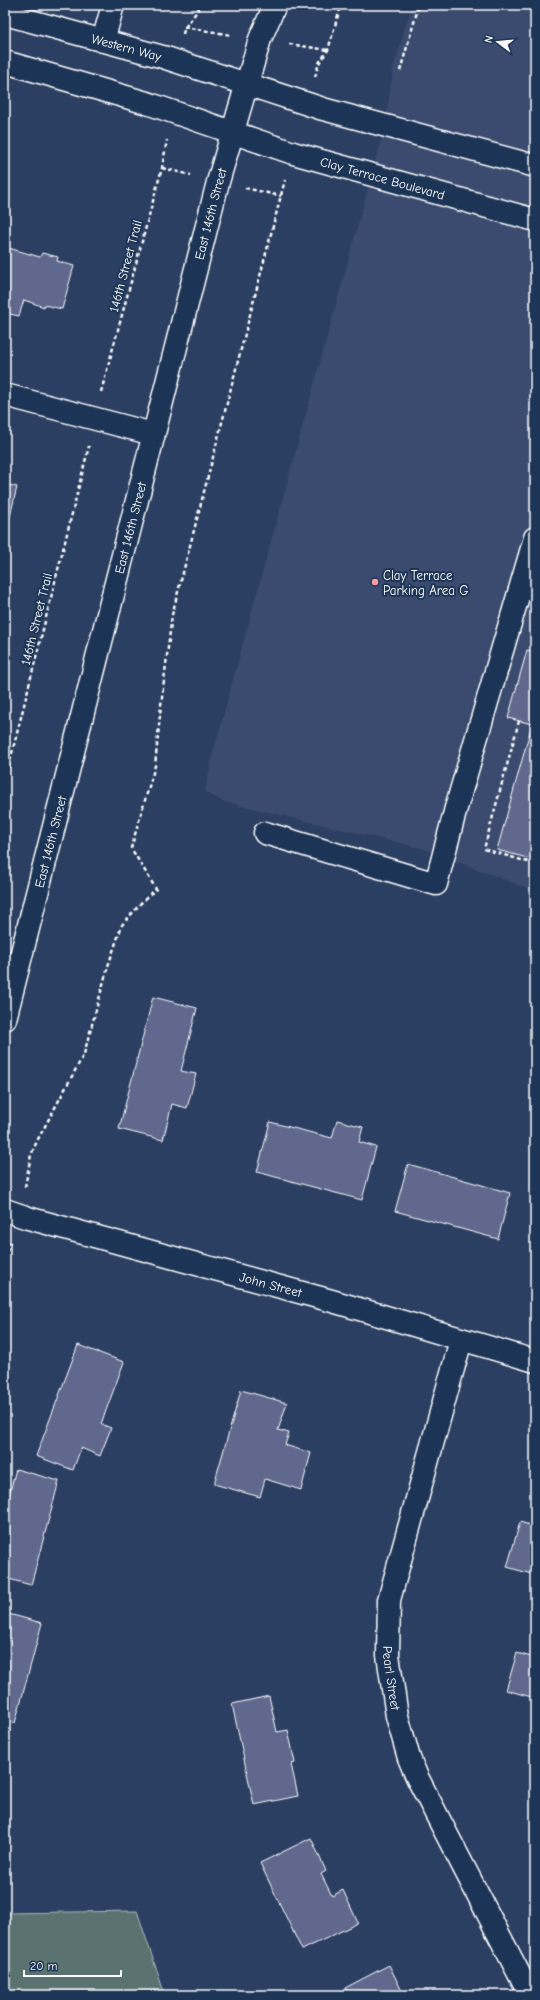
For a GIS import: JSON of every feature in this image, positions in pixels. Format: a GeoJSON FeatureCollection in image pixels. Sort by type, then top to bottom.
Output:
{"type":"FeatureCollection","features":[{"type":"Feature","properties":{"kind":"street"},"geometry":{"type":"LineString","coordinates":[[103,41],[113,5]]}},
{"type":"Feature","properties":{"kind":"street","name":"East 146th Street"},"geometry":{"type":"LineString","coordinates":[[260,39],[264,5]]}},
{"type":"Feature","properties":{"kind":"street","name":"East 146th Street"},"geometry":{"type":"LineString","coordinates":[[5,1019],[232,132],[260,39],[275,5]]}},
{"type":"Feature","properties":{"kind":"street","name":"Western Way"},"geometry":{"type":"LineString","coordinates":[[5,14],[163,57],[246,85]]}},
{"type":"Feature","properties":{"kind":"street"},"geometry":{"type":"LineString","coordinates":[[5,62],[147,103],[232,132]]}},
{"type":"Feature","properties":{"kind":"street"},"geometry":{"type":"LineString","coordinates":[[246,85],[323,109],[535,166]]}},
{"type":"Feature","properties":{"kind":"street","name":"Clay Terrace Boulevard"},"geometry":{"type":"LineString","coordinates":[[232,132],[293,152],[535,220]]}},
{"type":"Feature","properties":{"kind":"street"},"geometry":{"type":"LineString","coordinates":[[5,395],[154,434]]}},
{"type":"Feature","properties":{"kind":"street"},"geometry":{"type":"LineString","coordinates":[[265,833],[436,884],[456,808],[535,538]]}},
{"type":"Feature","properties":{"kind":"street","name":"John Street"},"geometry":{"type":"LineString","coordinates":[[5,1210],[28,1218],[332,1301],[535,1361]]}},
{"type":"Feature","properties":{"kind":"street","name":"Pearl Street"},"geometry":{"type":"LineString","coordinates":[[461,1340],[390,1600],[388,1656],[397,1716],[409,1758],[417,1778],[530,1995]]}},
{"type":"Feature","properties":{"kind":"path"},"geometry":{"type":"LineString","coordinates":[[184,27],[194,18],[200,5]]}},
{"type":"Feature","properties":{"kind":"path"},"geometry":{"type":"LineString","coordinates":[[328,50],[341,5]]}},
{"type":"Feature","properties":{"kind":"path"},"geometry":{"type":"LineString","coordinates":[[400,72],[419,5]]}},
{"type":"Feature","properties":{"kind":"path","name":"146th Street Trail"},"geometry":{"type":"LineString","coordinates":[[108,368],[162,168]]}},
{"type":"Feature","properties":{"kind":"path"},"geometry":{"type":"LineString","coordinates":[[26,1183],[31,1155],[37,1141],[84,1054],[108,966],[122,925],[156,889],[132,848],[156,766],[169,629],[281,196]]}},
{"type":"Feature","properties":{"kind":"path","name":"146th Street Trail"},"geometry":{"type":"LineString","coordinates":[[5,781],[80,485]]}},
{"type":"Feature","properties":{"kind":"path"},"geometry":{"type":"LineString","coordinates":[[518,721],[484,849],[535,864]]}},
{"type":"Feature","properties":{"kind":"path"},"geometry":{"type":"LineString","coordinates":[[5,1258],[6,1253]]}},
{"type":"Feature","properties":{"kind":"shaded area","name":"Clay Terrace Parking Area G"},"geometry":{"type":"Polygon","coordinates":[[[412,5],[535,5],[535,891],[421,848],[222,801],[205,792],[214,749],[385,126],[393,70],[412,5]]]}},
{"type":"Feature","properties":{"kind":"green space"},"geometry":{"type":"Polygon","coordinates":[[[137,1911],[165,1995],[5,1995],[5,1913],[137,1911]]]}},
{"type":"Feature","properties":{"kind":"building"},"geometry":{"type":"Polygon","coordinates":[[[5,247],[40,257],[42,253],[58,257],[57,261],[74,266],[62,309],[44,305],[44,307],[24,300],[19,316],[5,313],[5,247]]]}},
{"type":"Feature","properties":{"kind":"building"},"geometry":{"type":"Polygon","coordinates":[[[5,484],[17,487],[9,521],[5,520],[5,484]]]}},
{"type":"Feature","properties":{"kind":"building"},"geometry":{"type":"Polygon","coordinates":[[[527,650],[535,652],[535,860],[497,850],[532,724],[508,718],[527,650]]]}},
{"type":"Feature","properties":{"kind":"building"},"geometry":{"type":"Polygon","coordinates":[[[153,997],[197,1008],[181,1071],[196,1074],[187,1108],[172,1104],[163,1140],[119,1129],[153,997]]]}},
{"type":"Feature","properties":{"kind":"building"},"geometry":{"type":"Polygon","coordinates":[[[337,1120],[363,1127],[359,1142],[376,1147],[362,1200],[257,1172],[270,1122],[332,1138],[337,1120]]]}},
{"type":"Feature","properties":{"kind":"building"},"geometry":{"type":"Polygon","coordinates":[[[408,1164],[510,1193],[498,1239],[395,1211],[408,1164]]]}},
{"type":"Feature","properties":{"kind":"building"},"geometry":{"type":"Polygon","coordinates":[[[78,1345],[124,1362],[101,1424],[111,1428],[100,1456],[81,1448],[73,1470],[36,1456],[78,1345]]]}},
{"type":"Feature","properties":{"kind":"building"},"geometry":{"type":"Polygon","coordinates":[[[241,1390],[287,1403],[278,1430],[289,1433],[285,1445],[311,1453],[301,1490],[265,1479],[260,1497],[214,1484],[241,1390]]]}},
{"type":"Feature","properties":{"kind":"building"},"geometry":{"type":"Polygon","coordinates":[[[16,1469],[59,1481],[31,1585],[5,1578],[5,1510],[16,1469]]]}},
{"type":"Feature","properties":{"kind":"building"},"geometry":{"type":"Polygon","coordinates":[[[535,1520],[535,1575],[507,1567],[520,1522],[533,1526],[535,1520]]]}},
{"type":"Feature","properties":{"kind":"building"},"geometry":{"type":"Polygon","coordinates":[[[5,1613],[42,1623],[15,1723],[5,1721],[5,1613]]]}},
{"type":"Feature","properties":{"kind":"building"},"geometry":{"type":"Polygon","coordinates":[[[517,1653],[535,1658],[535,1698],[506,1690],[517,1653]]]}},
{"type":"Feature","properties":{"kind":"building"},"geometry":{"type":"Polygon","coordinates":[[[269,1696],[277,1732],[288,1730],[295,1763],[291,1764],[298,1796],[254,1805],[232,1704],[269,1696]]]}},
{"type":"Feature","properties":{"kind":"building"},"geometry":{"type":"Polygon","coordinates":[[[311,1838],[326,1871],[321,1874],[332,1896],[343,1890],[358,1923],[302,1950],[260,1863],[311,1838]]]}},
{"type":"Feature","properties":{"kind":"building"},"geometry":{"type":"Polygon","coordinates":[[[389,1965],[404,1995],[348,1995],[345,1988],[389,1965]]]}},
{"type":"Feature","properties":{"kind":"place","name":"Clay Terrace Parking Area G"},"geometry":{"type":"Point","coordinates":[375,582]}}]}
